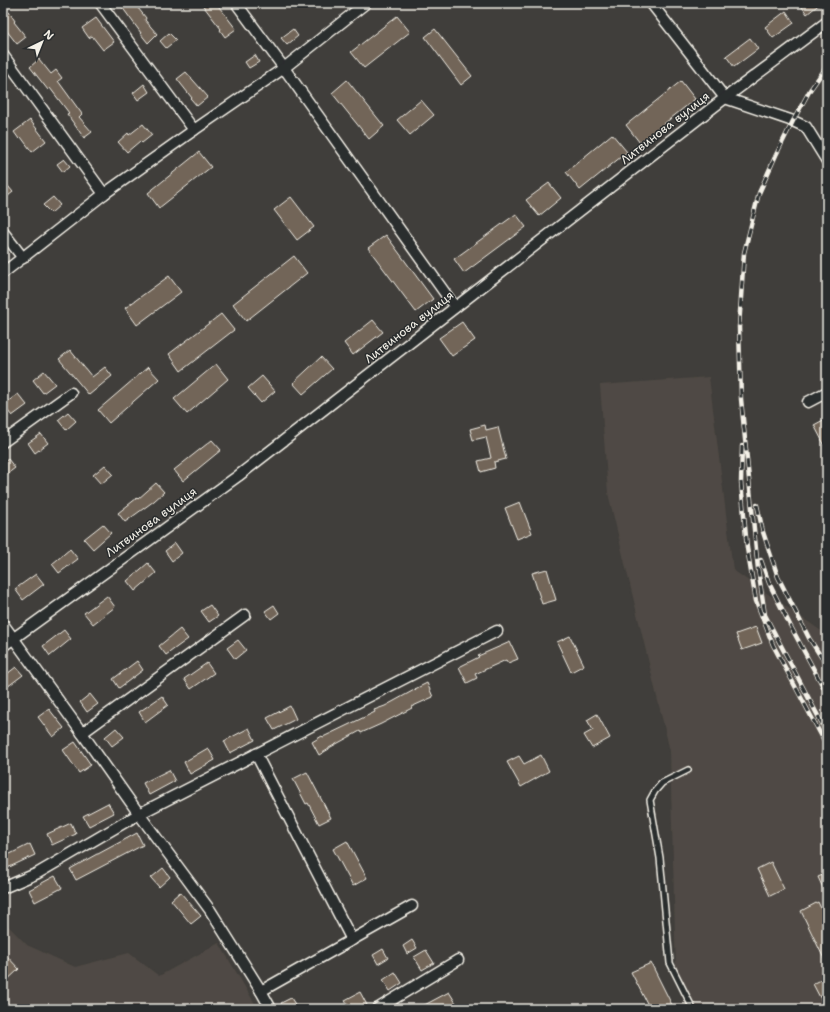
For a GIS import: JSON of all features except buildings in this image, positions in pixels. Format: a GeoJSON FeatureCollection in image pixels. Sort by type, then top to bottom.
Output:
{"type":"FeatureCollection","features":[{"type":"Feature","properties":{"kind":"street"},"geometry":{"type":"LineString","coordinates":[[100,3],[194,130]]}},
{"type":"Feature","properties":{"kind":"street"},"geometry":{"type":"LineString","coordinates":[[236,3],[455,307]]}},
{"type":"Feature","properties":{"kind":"street"},"geometry":{"type":"LineString","coordinates":[[3,273],[104,194],[284,68],[366,3]]}},
{"type":"Feature","properties":{"kind":"street"},"geometry":{"type":"LineString","coordinates":[[651,3],[725,98],[793,121],[806,127],[827,161]]}},
{"type":"Feature","properties":{"kind":"street","name":"Литвинова вулиця"},"geometry":{"type":"LineString","coordinates":[[3,646],[238,476],[725,98],[827,22]]}},
{"type":"Feature","properties":{"kind":"street"},"geometry":{"type":"LineString","coordinates":[[3,55],[104,194]]}},
{"type":"Feature","properties":{"kind":"street"},"geometry":{"type":"LineString","coordinates":[[3,232],[23,258]]}},
{"type":"Feature","properties":{"kind":"street"},"geometry":{"type":"LineString","coordinates":[[808,402],[827,392]]}},
{"type":"Feature","properties":{"kind":"street"},"geometry":{"type":"LineString","coordinates":[[3,442],[71,393]]}},
{"type":"Feature","properties":{"kind":"street"},"geometry":{"type":"LineString","coordinates":[[82,733],[245,615]]}},
{"type":"Feature","properties":{"kind":"street"},"geometry":{"type":"LineString","coordinates":[[3,624],[139,814],[210,910],[271,1009]]}},
{"type":"Feature","properties":{"kind":"street"},"geometry":{"type":"LineString","coordinates":[[3,888],[38,873],[139,814],[497,631]]}},
{"type":"Feature","properties":{"kind":"street"},"geometry":{"type":"LineString","coordinates":[[256,754],[352,940]]}},
{"type":"Feature","properties":{"kind":"street"},"geometry":{"type":"LineString","coordinates":[[261,991],[412,906]]}},
{"type":"Feature","properties":{"kind":"street"},"geometry":{"type":"LineString","coordinates":[[377,1009],[458,960]]}},
{"type":"Feature","properties":{"kind":"lane"},"geometry":{"type":"LineString","coordinates":[[688,770],[662,783],[650,800],[660,858],[670,963],[693,1009]]}},
{"type":"Feature","properties":{"kind":"shaded area"},"geometry":{"type":"Polygon","coordinates":[[[709,377],[733,570],[827,635],[827,1009],[687,1009],[676,971],[670,751],[608,493],[600,385],[709,377]]]}},
{"type":"Feature","properties":{"kind":"shaded area"},"geometry":{"type":"Polygon","coordinates":[[[3,921],[27,945],[75,967],[129,953],[159,976],[219,943],[258,1009],[3,1009],[3,921]]]}},
{"type":"Feature","properties":{"kind":"railway"},"geometry":{"type":"LineString","coordinates":[[827,66],[810,90],[793,121],[759,193],[744,253],[739,327],[741,399],[758,569],[765,615],[827,733]]}},
{"type":"Feature","properties":{"kind":"railway"},"geometry":{"type":"LineString","coordinates":[[742,446],[741,482],[747,548],[756,601],[773,645],[827,746]]}},
{"type":"Feature","properties":{"kind":"railway"},"geometry":{"type":"LineString","coordinates":[[757,505],[763,532],[778,577],[809,638],[827,666]]}},
{"type":"Feature","properties":{"kind":"railway"},"geometry":{"type":"LineString","coordinates":[[761,560],[769,583],[827,694]]}}]}
